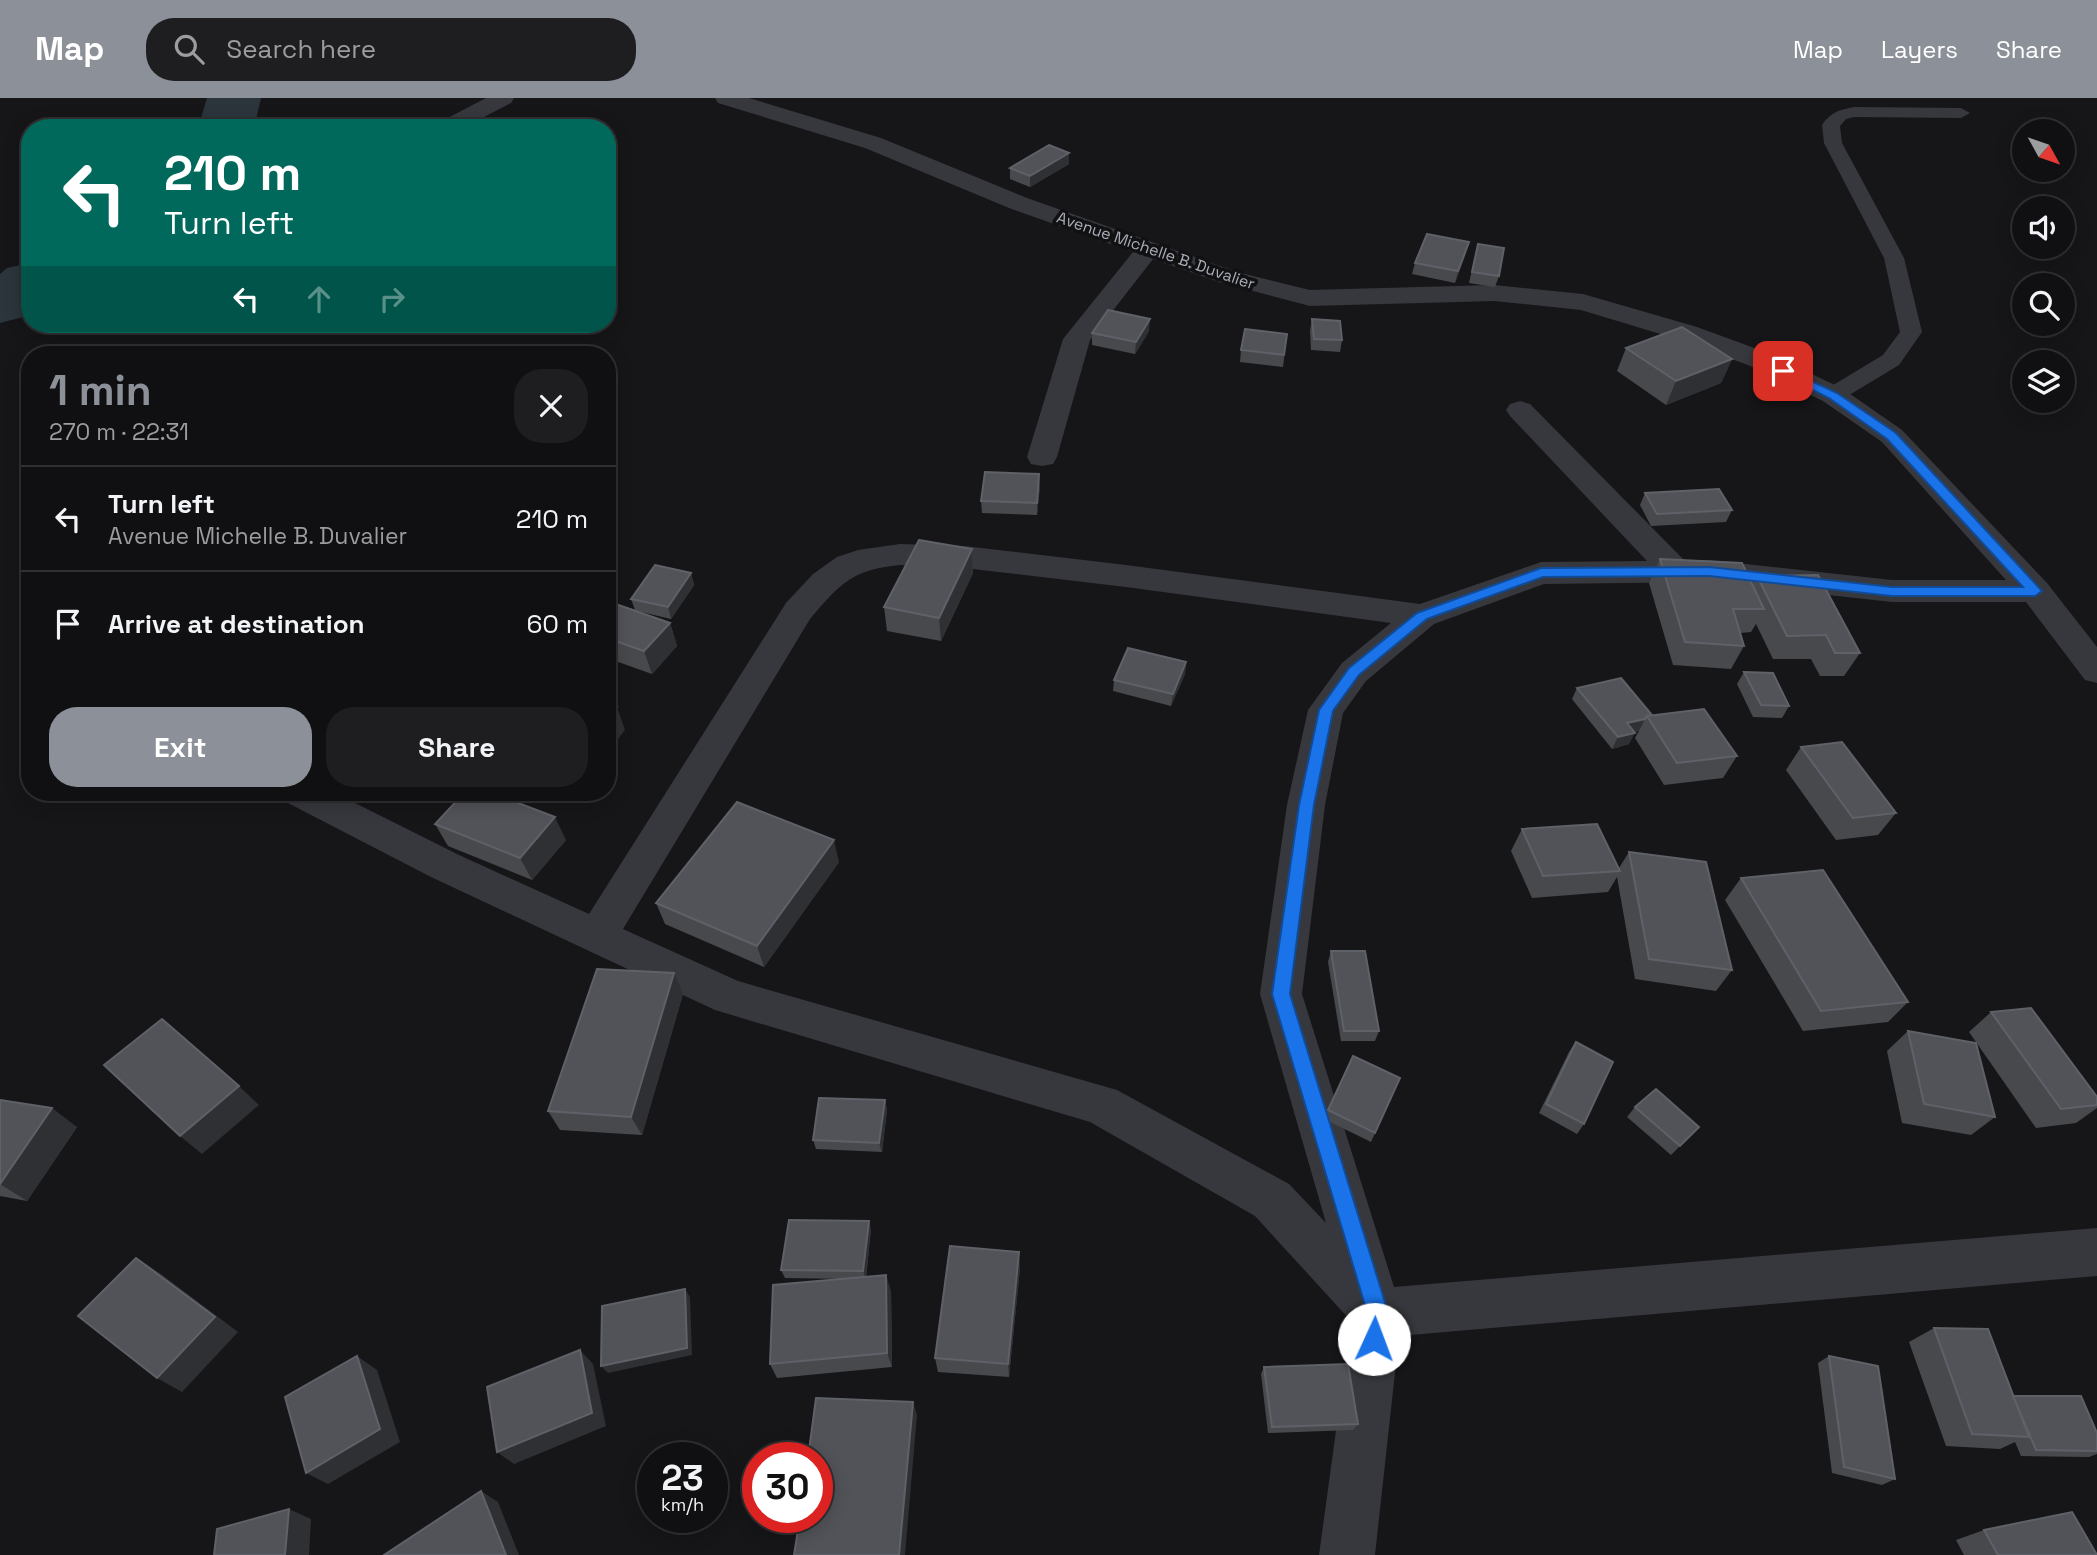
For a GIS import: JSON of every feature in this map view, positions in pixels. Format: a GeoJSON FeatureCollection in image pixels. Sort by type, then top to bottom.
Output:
{"type":"FeatureCollection","features":[{"type":"Feature","properties":{"kind":"street"},"geometry":{"type":"LineString","coordinates":[[463,119],[503,98]]}},
{"type":"Feature","properties":{"kind":"street","name":"Avenue Michelle B. Duvalier"},"geometry":{"type":"LineString","coordinates":[[726,98],[873,143],[1018,203],[1228,277],[1310,298],[1494,293],[1583,302],[1746,354],[1833,395],[1892,436],[2035,591],[2097,671]]}},
{"type":"Feature","properties":{"kind":"street"},"geometry":{"type":"LineString","coordinates":[[1042,457],[1077,339],[1148,249]]}},
{"type":"Feature","properties":{"kind":"street"},"geometry":{"type":"LineString","coordinates":[[1520,410],[1676,572]]}},
{"type":"Feature","properties":{"kind":"street"},"geometry":{"type":"LineString","coordinates":[[598,935],[798,611],[828,578],[856,561],[890,555],[938,555],[1135,576],[1422,616]]}},
{"type":"Feature","properties":{"kind":"street"},"geometry":{"type":"LineString","coordinates":[[1347,1555],[1377,1312],[1281,994],[1307,805],[1326,710],[1354,672],[1422,616],[1541,573],[1709,572],[1892,592],[2035,591]]}},
{"type":"Feature","properties":{"kind":"street"},"geometry":{"type":"LineString","coordinates":[[317,801],[446,866],[730,997],[1101,1105],[1272,1200],[1377,1312]]}},
{"type":"Feature","properties":{"kind":"street"},"geometry":{"type":"LineString","coordinates":[[1377,1312],[2097,1252]]}},
{"type":"Feature","properties":{"kind":"lane"},"geometry":{"type":"LineString","coordinates":[[1833,395],[1891,360],[1911,332],[1894,258],[1833,142],[1830,125],[1839,115],[1854,112],[1961,113]]}},
{"type":"Feature","properties":{"kind":"building"},"geometry":{"type":"Polygon","coordinates":[[[1049,145],[1069,153],[1030,176],[1010,168],[1049,145]]]}},
{"type":"Feature","properties":{"kind":"building"},"geometry":{"type":"Polygon","coordinates":[[[1427,234],[1469,242],[1458,271],[1415,263],[1427,234]]]}},
{"type":"Feature","properties":{"kind":"building"},"geometry":{"type":"Polygon","coordinates":[[[1478,244],[1504,248],[1499,276],[1472,272],[1478,244]]]}},
{"type":"Feature","properties":{"kind":"building"},"geometry":{"type":"Polygon","coordinates":[[[1108,310],[1150,319],[1136,342],[1092,333],[1108,310]]]}},
{"type":"Feature","properties":{"kind":"building"},"geometry":{"type":"Polygon","coordinates":[[[1312,319],[1340,321],[1342,340],[1314,339],[1312,319]]]}},
{"type":"Feature","properties":{"kind":"building"},"geometry":{"type":"Polygon","coordinates":[[[1682,327],[1732,359],[1676,381],[1626,348],[1682,327]]]}},
{"type":"Feature","properties":{"kind":"building"},"geometry":{"type":"Polygon","coordinates":[[[1245,329],[1287,334],[1284,355],[1241,350],[1245,329]]]}},
{"type":"Feature","properties":{"kind":"building"},"geometry":{"type":"Polygon","coordinates":[[[985,472],[1039,474],[1037,503],[981,501],[985,472]]]}},
{"type":"Feature","properties":{"kind":"building"},"geometry":{"type":"Polygon","coordinates":[[[1719,489],[1732,510],[1657,514],[1645,493],[1719,489]]]}},
{"type":"Feature","properties":{"kind":"building"},"geometry":{"type":"Polygon","coordinates":[[[919,540],[972,549],[939,618],[884,607],[919,540]]]}},
{"type":"Feature","properties":{"kind":"building"},"geometry":{"type":"Polygon","coordinates":[[[1660,559],[1742,563],[1764,609],[1733,609],[1744,646],[1685,642],[1660,559]]]}},
{"type":"Feature","properties":{"kind":"building"},"geometry":{"type":"Polygon","coordinates":[[[655,565],[691,573],[668,607],[631,599],[655,565]]]}},
{"type":"Feature","properties":{"kind":"building"},"geometry":{"type":"Polygon","coordinates":[[[1818,575],[1860,653],[1835,653],[1826,635],[1787,636],[1757,576],[1818,575]]]}},
{"type":"Feature","properties":{"kind":"building"},"geometry":{"type":"Polygon","coordinates":[[[616,604],[670,623],[644,651],[616,641],[616,604]]]}},
{"type":"Feature","properties":{"kind":"building"},"geometry":{"type":"Polygon","coordinates":[[[1128,648],[1186,662],[1173,694],[1114,680],[1128,648]]]}},
{"type":"Feature","properties":{"kind":"building"},"geometry":{"type":"Polygon","coordinates":[[[1744,672],[1773,673],[1789,706],[1761,705],[1744,672]]]}},
{"type":"Feature","properties":{"kind":"building"},"geometry":{"type":"Polygon","coordinates":[[[1621,678],[1652,715],[1627,723],[1635,733],[1618,737],[1577,688],[1621,678]]]}},
{"type":"Feature","properties":{"kind":"building"},"geometry":{"type":"Polygon","coordinates":[[[1704,709],[1737,756],[1677,763],[1647,716],[1704,709]]]}},
{"type":"Feature","properties":{"kind":"building"},"geometry":{"type":"Polygon","coordinates":[[[1842,742],[1896,813],[1853,818],[1801,747],[1842,742]]]}},
{"type":"Feature","properties":{"kind":"building"},"geometry":{"type":"Polygon","coordinates":[[[457,801],[513,801],[555,817],[520,858],[435,824],[457,801]]]}},
{"type":"Feature","properties":{"kind":"building"},"geometry":{"type":"Polygon","coordinates":[[[737,802],[834,840],[757,946],[656,903],[737,802]]]}},
{"type":"Feature","properties":{"kind":"building"},"geometry":{"type":"Polygon","coordinates":[[[1597,824],[1620,871],[1543,876],[1522,829],[1597,824]]]}},
{"type":"Feature","properties":{"kind":"building"},"geometry":{"type":"Polygon","coordinates":[[[1629,852],[1706,862],[1732,970],[1649,959],[1629,852]]]}},
{"type":"Feature","properties":{"kind":"building"},"geometry":{"type":"Polygon","coordinates":[[[1823,870],[1908,1002],[1821,1011],[1741,878],[1823,870]]]}},
{"type":"Feature","properties":{"kind":"building"},"geometry":{"type":"Polygon","coordinates":[[[1331,951],[1365,951],[1379,1031],[1344,1031],[1331,951]]]}},
{"type":"Feature","properties":{"kind":"building"},"geometry":{"type":"Polygon","coordinates":[[[597,969],[674,973],[631,1117],[548,1111],[597,969]]]}},
{"type":"Feature","properties":{"kind":"building"},"geometry":{"type":"Polygon","coordinates":[[[2031,1008],[2097,1097],[2097,1105],[2061,1109],[1991,1012],[2031,1008]]]}},
{"type":"Feature","properties":{"kind":"building"},"geometry":{"type":"Polygon","coordinates":[[[162,1019],[239,1086],[180,1136],[104,1065],[162,1019]]]}},
{"type":"Feature","properties":{"kind":"building"},"geometry":{"type":"Polygon","coordinates":[[[1908,1031],[1976,1043],[1995,1117],[1924,1104],[1908,1031]]]}},
{"type":"Feature","properties":{"kind":"building"},"geometry":{"type":"Polygon","coordinates":[[[1576,1042],[1613,1062],[1584,1124],[1546,1104],[1576,1042]]]}},
{"type":"Feature","properties":{"kind":"building"},"geometry":{"type":"Polygon","coordinates":[[[1353,1056],[1400,1078],[1375,1133],[1328,1110],[1353,1056]]]}},
{"type":"Feature","properties":{"kind":"building"},"geometry":{"type":"Polygon","coordinates":[[[1656,1089],[1699,1127],[1680,1146],[1635,1107],[1656,1089]]]}},
{"type":"Feature","properties":{"kind":"building"},"geometry":{"type":"Polygon","coordinates":[[[819,1098],[885,1100],[879,1143],[813,1140],[819,1098]]]}},
{"type":"Feature","properties":{"kind":"building"},"geometry":{"type":"Polygon","coordinates":[[[0,1100],[52,1108],[0,1184],[0,1100]]]}},
{"type":"Feature","properties":{"kind":"building"},"geometry":{"type":"Polygon","coordinates":[[[789,1220],[869,1221],[863,1271],[781,1270],[789,1220]]]}},
{"type":"Feature","properties":{"kind":"building"},"geometry":{"type":"Polygon","coordinates":[[[950,1246],[1019,1252],[1008,1364],[935,1358],[950,1246]]]}},
{"type":"Feature","properties":{"kind":"building"},"geometry":{"type":"Polygon","coordinates":[[[136,1258],[215,1317],[157,1378],[78,1316],[136,1258]]]}},
{"type":"Feature","properties":{"kind":"building"},"geometry":{"type":"Polygon","coordinates":[[[886,1275],[887,1353],[770,1364],[773,1285],[886,1275]]]}},
{"type":"Feature","properties":{"kind":"building"},"geometry":{"type":"Polygon","coordinates":[[[685,1289],[687,1348],[601,1366],[602,1306],[685,1289]]]}},
{"type":"Feature","properties":{"kind":"building"},"geometry":{"type":"Polygon","coordinates":[[[1934,1328],[1988,1329],[2029,1437],[1972,1434],[1934,1328]]]}},
{"type":"Feature","properties":{"kind":"building"},"geometry":{"type":"Polygon","coordinates":[[[580,1350],[592,1413],[497,1452],[487,1387],[580,1350]]]}},
{"type":"Feature","properties":{"kind":"building"},"geometry":{"type":"Polygon","coordinates":[[[357,1356],[380,1429],[306,1473],[285,1397],[357,1356]]]}},
{"type":"Feature","properties":{"kind":"building"},"geometry":{"type":"Polygon","coordinates":[[[1829,1356],[1878,1366],[1895,1479],[1844,1467],[1829,1356]]]}},
{"type":"Feature","properties":{"kind":"building"},"geometry":{"type":"Polygon","coordinates":[[[1348,1364],[1358,1424],[1272,1427],[1264,1367],[1348,1364]]]}},
{"type":"Feature","properties":{"kind":"building"},"geometry":{"type":"Polygon","coordinates":[[[2013,1396],[2081,1396],[2097,1433],[2097,1451],[2036,1450],[2013,1396]]]}},
{"type":"Feature","properties":{"kind":"building"},"geometry":{"type":"Polygon","coordinates":[[[816,1398],[913,1402],[899,1555],[794,1555],[797,1533],[833,1533],[833,1442],[810,1442],[816,1398]]]}},
{"type":"Feature","properties":{"kind":"building"},"geometry":{"type":"Polygon","coordinates":[[[481,1491],[506,1555],[384,1555],[481,1491]]]}},
{"type":"Feature","properties":{"kind":"building"},"geometry":{"type":"Polygon","coordinates":[[[289,1509],[285,1555],[214,1555],[217,1529],[289,1509]]]}},
{"type":"Feature","properties":{"kind":"building"},"geometry":{"type":"Polygon","coordinates":[[[2072,1512],[2097,1555],[1998,1555],[1984,1530],[2072,1512]]]}},
{"type":"Feature","properties":{"kind":"waterway"},"geometry":{"type":"LineString","coordinates":[[228,119],[234,98]]}},
{"type":"Feature","properties":{"kind":"waterway"},"geometry":{"type":"LineString","coordinates":[[0,303],[21,288]]}},
{"type":"Feature","properties":{"kind":"route"},"geometry":{"type":"LineString","coordinates":[[1374,1339],[1377,1312],[1281,994],[1307,805],[1326,710],[1354,672],[1422,616],[1541,573],[1709,572],[1892,592],[2035,591],[1892,436],[1833,395],[1783,371]]}}]}
